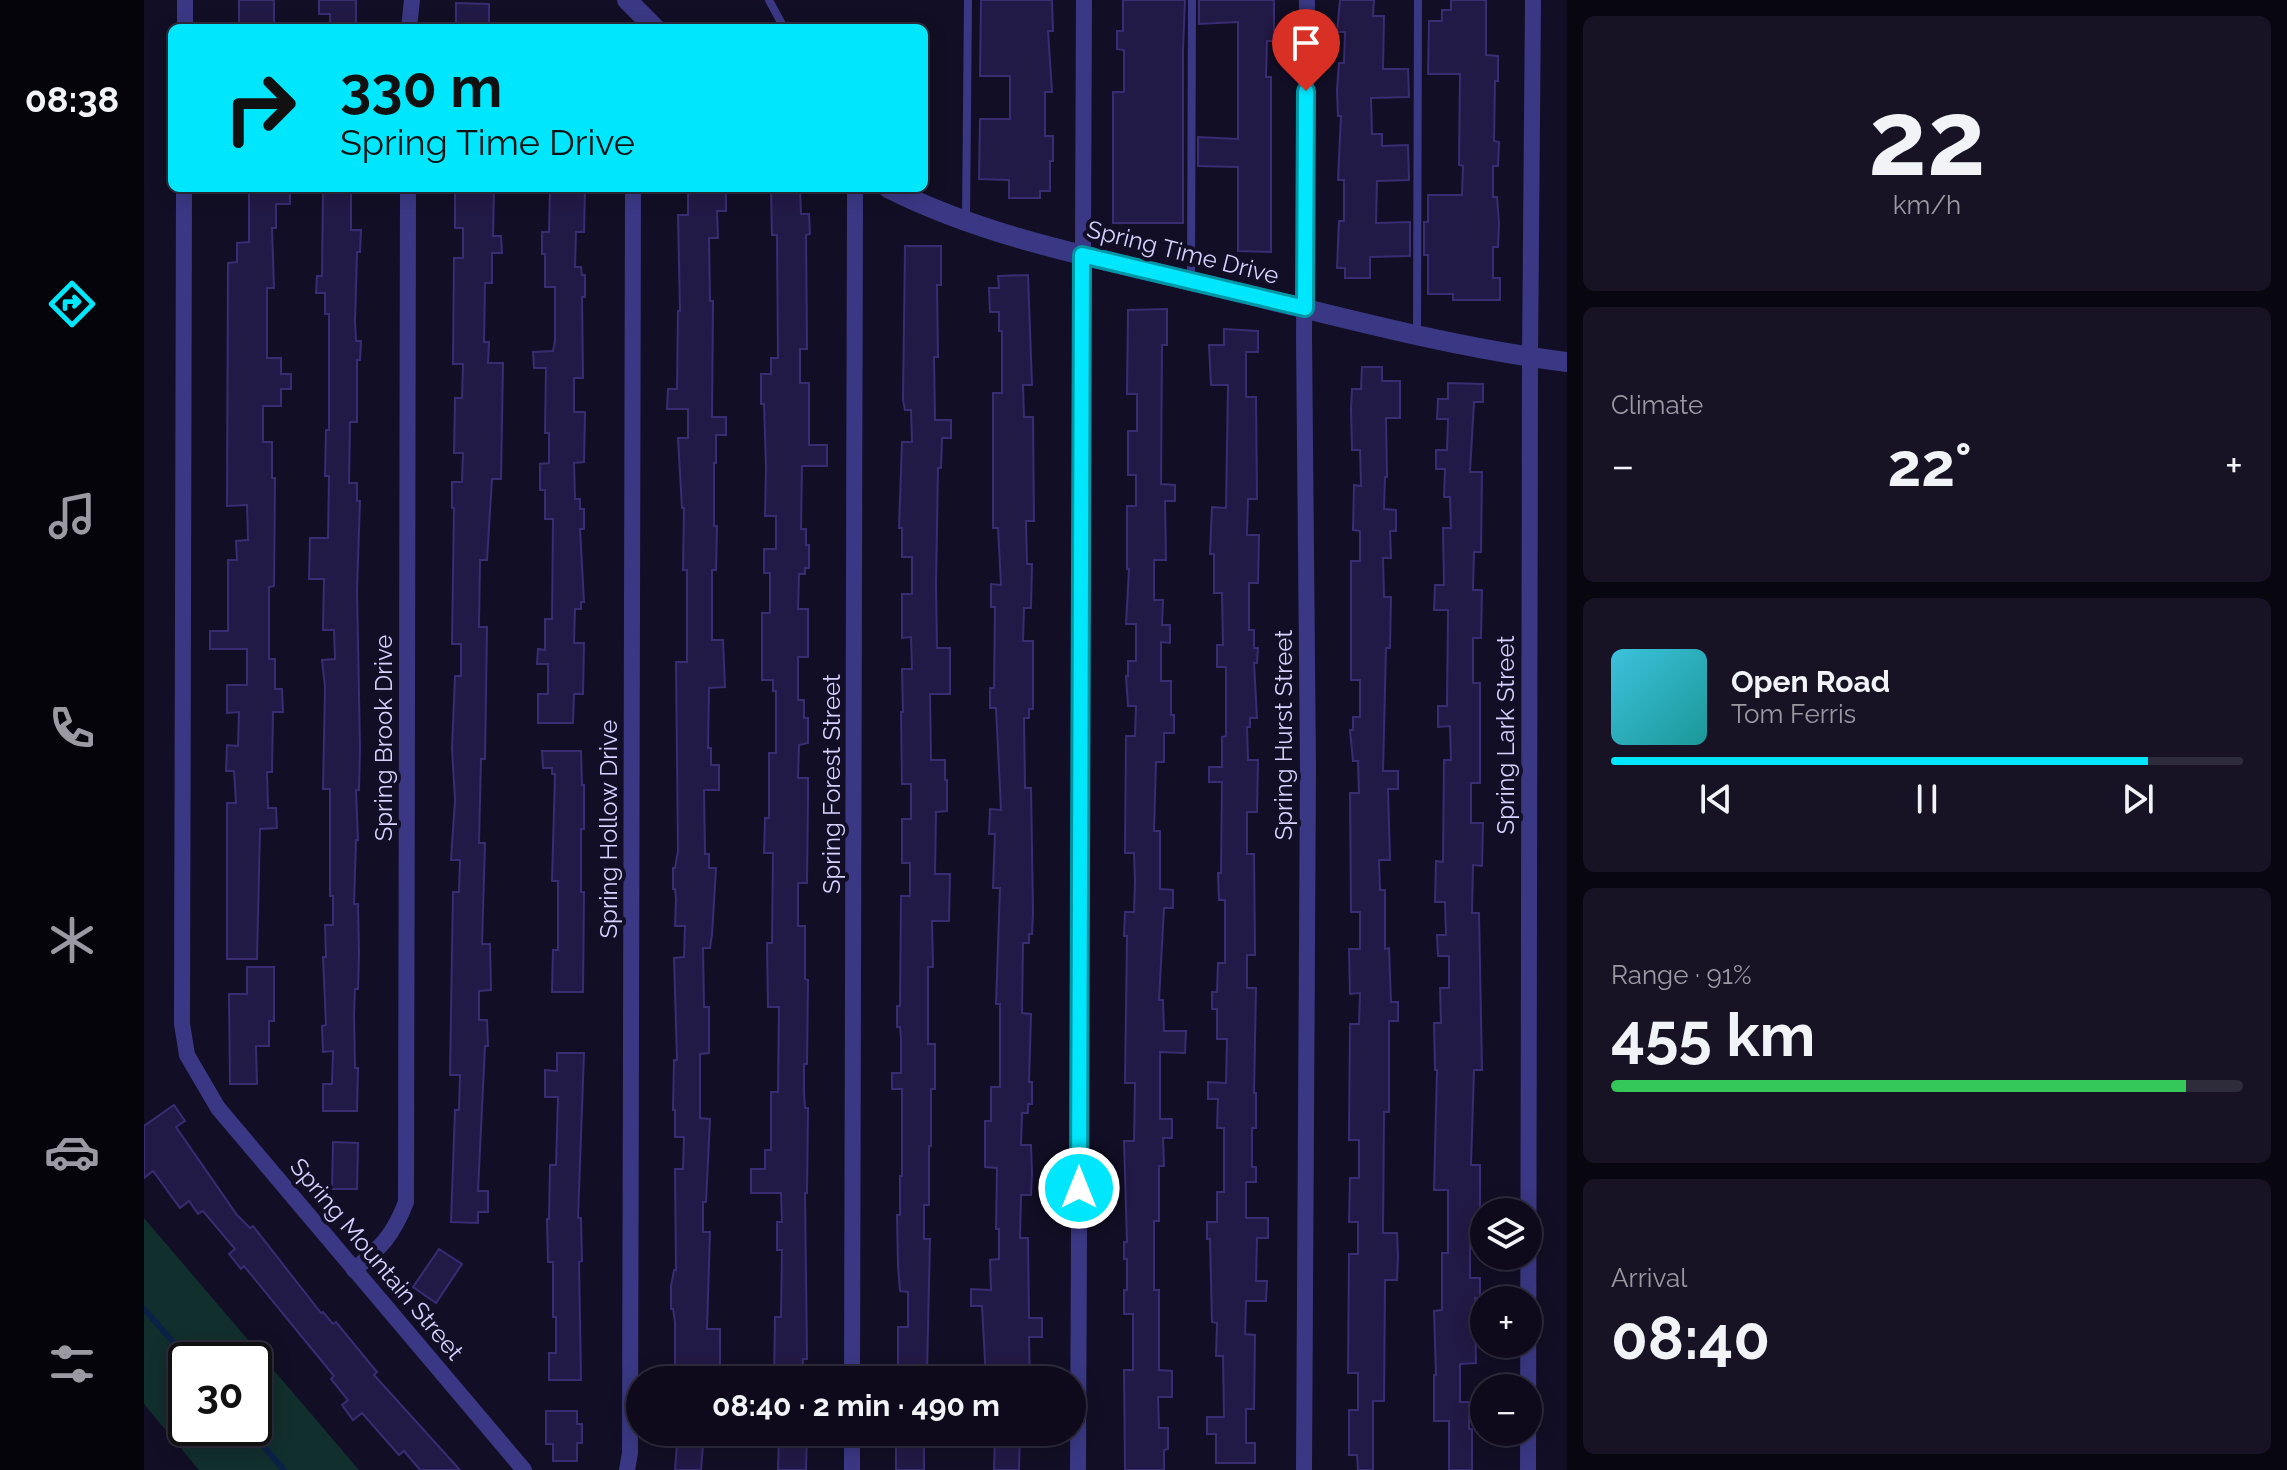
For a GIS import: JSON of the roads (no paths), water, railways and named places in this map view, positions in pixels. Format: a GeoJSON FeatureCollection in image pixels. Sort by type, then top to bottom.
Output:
{"type":"FeatureCollection","features":[{"type":"Feature","properties":{"kind":"street"},"geometry":{"type":"LineString","coordinates":[[185,0],[185,24]]}},
{"type":"Feature","properties":{"kind":"street"},"geometry":{"type":"LineString","coordinates":[[409,24],[412,0]]}},
{"type":"Feature","properties":{"kind":"street"},"geometry":{"type":"LineString","coordinates":[[627,0],[651,24]]}},
{"type":"Feature","properties":{"kind":"street"},"geometry":{"type":"LineString","coordinates":[[1078,1470],[1084,0]]}},
{"type":"Feature","properties":{"kind":"street","name":"Spring Hurst Street"},"geometry":{"type":"LineString","coordinates":[[1304,1470],[1308,768],[1305,308],[1307,0]]}},
{"type":"Feature","properties":{"kind":"street","name":"Spring Lark Street"},"geometry":{"type":"LineString","coordinates":[[1528,1470],[1533,0]]}},
{"type":"Feature","properties":{"kind":"street","name":"Spring Mountain Street"},"geometry":{"type":"LineString","coordinates":[[184,192],[182,1024],[187,1055],[218,1108],[524,1470]]}},
{"type":"Feature","properties":{"kind":"street","name":"Spring Brook Drive"},"geometry":{"type":"LineString","coordinates":[[354,1270],[379,1249],[396,1228],[406,1202],[408,192]]}},
{"type":"Feature","properties":{"kind":"street","name":"Spring Hollow Drive"},"geometry":{"type":"LineString","coordinates":[[627,1470],[630,1421],[633,192]]}},
{"type":"Feature","properties":{"kind":"street","name":"Spring Forest Street"},"geometry":{"type":"LineString","coordinates":[[852,1366],[855,192]]}},
{"type":"Feature","properties":{"kind":"street","name":"Spring Time Drive"},"geometry":{"type":"LineString","coordinates":[[897,192],[1002,234],[1082,255],[1417,336],[1567,362]]}},
{"type":"Feature","properties":{"kind":"street"},"geometry":{"type":"LineString","coordinates":[[852,1446],[852,1470]]}},
{"type":"Feature","properties":{"kind":"lane"},"geometry":{"type":"LineString","coordinates":[[769,0],[782,24]]}},
{"type":"Feature","properties":{"kind":"lane"},"geometry":{"type":"LineString","coordinates":[[966,221],[968,0]]}},
{"type":"Feature","properties":{"kind":"lane"},"geometry":{"type":"LineString","coordinates":[[1191,281],[1192,0]]}},
{"type":"Feature","properties":{"kind":"lane"},"geometry":{"type":"LineString","coordinates":[[1417,336],[1418,0]]}},
{"type":"Feature","properties":{"kind":"waterway"},"geometry":{"type":"LineString","coordinates":[[144,1309],[173,1342]]}},
{"type":"Feature","properties":{"kind":"waterway"},"geometry":{"type":"LineString","coordinates":[[263,1446],[284,1470]]}}]}
